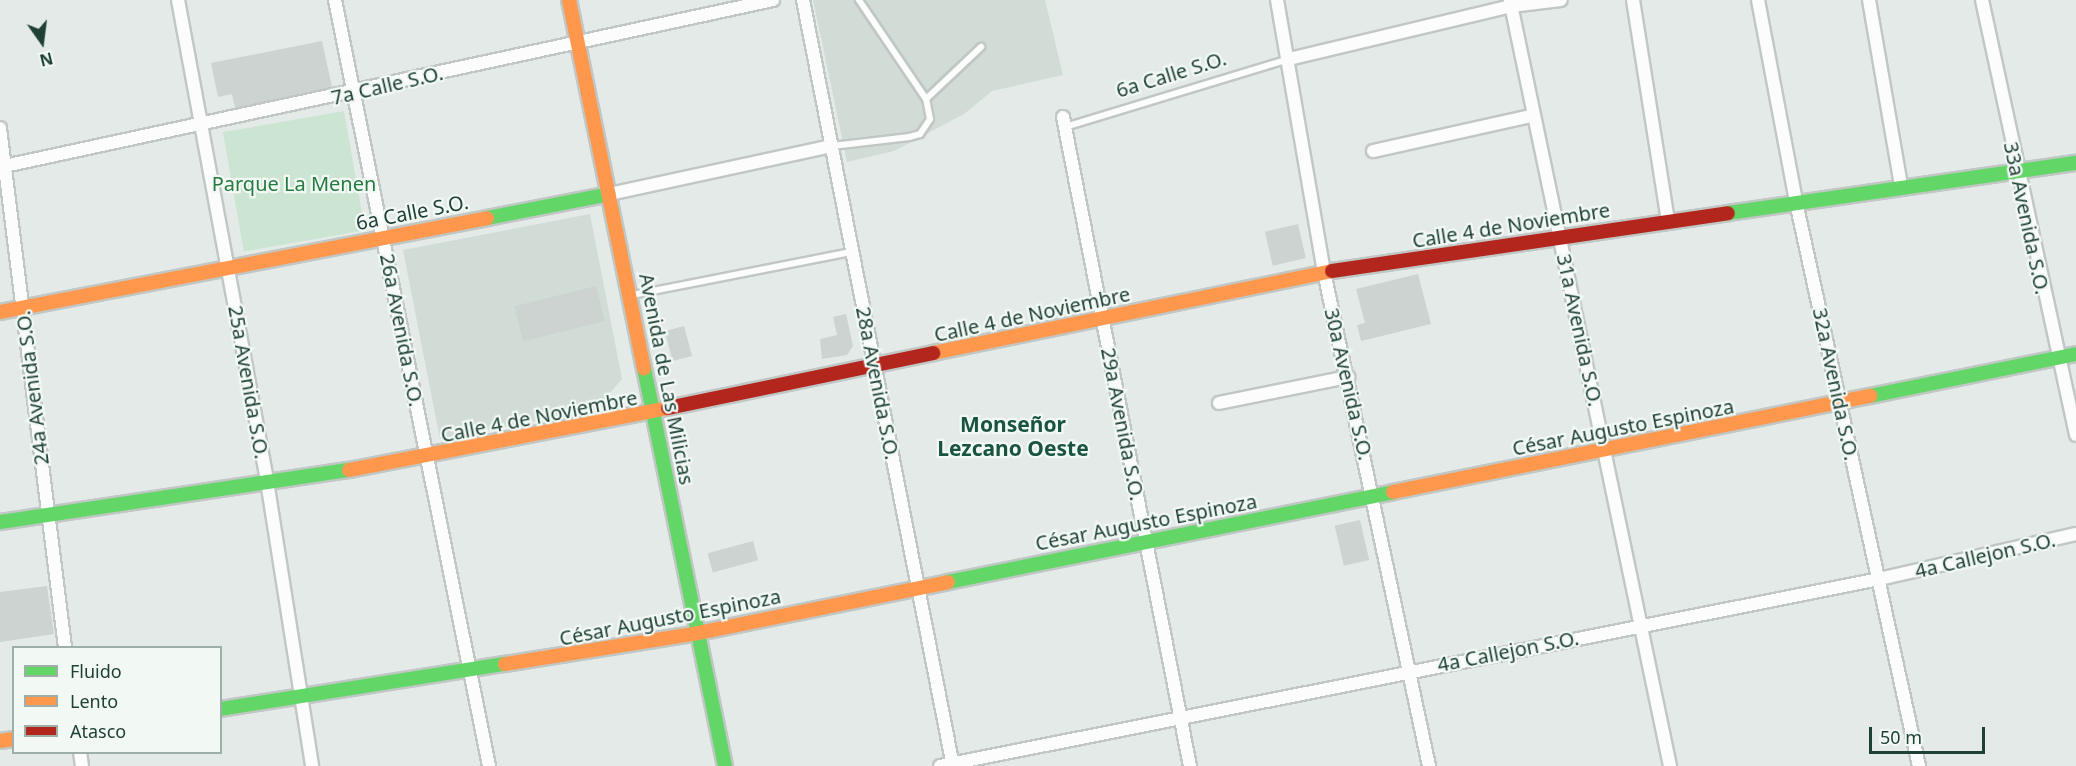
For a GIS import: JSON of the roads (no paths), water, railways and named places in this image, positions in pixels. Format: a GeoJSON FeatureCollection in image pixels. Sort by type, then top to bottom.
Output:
{"type":"FeatureCollection","features":[{"type":"Feature","properties":{"kind":"street","name":"25a Avenida S.O."},"geometry":{"type":"LineString","coordinates":[[178,0],[267,481],[312,766]]}},
{"type":"Feature","properties":{"kind":"street","name":"26a Avenida S.O."},"geometry":{"type":"LineString","coordinates":[[335,0],[489,766]]}},
{"type":"Feature","properties":{"kind":"street","name":"Avenida de Las Milicias"},"geometry":{"type":"LineString","coordinates":[[569,0],[725,766]]}},
{"type":"Feature","properties":{"kind":"street","name":"7a Calle S.O."},"geometry":{"type":"LineString","coordinates":[[3,166],[355,94],[577,40],[773,0]]}},
{"type":"Feature","properties":{"kind":"street","name":"28a Avenida S.O."},"geometry":{"type":"LineString","coordinates":[[803,0],[918,588],[948,765]]}},
{"type":"Feature","properties":{"kind":"street","name":"30a Avenida S.O."},"geometry":{"type":"LineString","coordinates":[[1277,0],[1289,58],[1324,272],[1411,670],[1429,766]]}},
{"type":"Feature","properties":{"kind":"street"},"geometry":{"type":"LineString","coordinates":[[1289,58],[1510,3],[1561,0]]}},
{"type":"Feature","properties":{"kind":"street"},"geometry":{"type":"LineString","coordinates":[[1633,0],[1668,221]]}},
{"type":"Feature","properties":{"kind":"street","name":"32a Avenida S.O."},"geometry":{"type":"LineString","coordinates":[[1758,0],[1796,202],[1919,766]]}},
{"type":"Feature","properties":{"kind":"street"},"geometry":{"type":"LineString","coordinates":[[1869,0],[1901,186]]}},
{"type":"Feature","properties":{"kind":"street","name":"33a Avenida S.O."},"geometry":{"type":"LineString","coordinates":[[1982,0],[2016,170],[2076,435]]}},
{"type":"Feature","properties":{"kind":"street","name":"31a Avenida S.O."},"geometry":{"type":"LineString","coordinates":[[1510,3],[1531,116],[1561,237],[1670,766]]}},
{"type":"Feature","properties":{"kind":"street"},"geometry":{"type":"LineString","coordinates":[[1373,151],[1531,116]]}},
{"type":"Feature","properties":{"kind":"street","name":"29a Avenida S.O."},"geometry":{"type":"LineString","coordinates":[[1064,122],[1190,766]]}},
{"type":"Feature","properties":{"kind":"street","name":"24a Avenida S.O."},"geometry":{"type":"LineString","coordinates":[[0,128],[65,646]]}},
{"type":"Feature","properties":{"kind":"street","name":"6a Calle S.O."},"geometry":{"type":"LineString","coordinates":[[0,312],[609,194],[831,146]]}},
{"type":"Feature","properties":{"kind":"street","name":"Calle 4 de Noviembre"},"geometry":{"type":"LineString","coordinates":[[0,522],[428,458],[654,414],[1324,272],[1901,186],[2076,164]]}},
{"type":"Feature","properties":{"kind":"street","name":"César Augusto Espinoza"},"geometry":{"type":"LineString","coordinates":[[222,709],[470,673],[698,633],[1374,496],[1840,406],[2076,354]]}},
{"type":"Feature","properties":{"kind":"street"},"geometry":{"type":"LineString","coordinates":[[1219,403],[1348,377]]}},
{"type":"Feature","properties":{"kind":"street","name":"4a Callejon S.O."},"geometry":{"type":"LineString","coordinates":[[948,765],[1411,670],[1879,579],[2076,534]]}},
{"type":"Feature","properties":{"kind":"lane"},"geometry":{"type":"LineString","coordinates":[[831,146],[920,134],[930,119],[926,99],[859,0]]}},
{"type":"Feature","properties":{"kind":"lane"},"geometry":{"type":"LineString","coordinates":[[926,99],[981,47]]}},
{"type":"Feature","properties":{"kind":"lane","name":"6a Calle S.O."},"geometry":{"type":"LineString","coordinates":[[1064,122],[1289,58]]}},
{"type":"Feature","properties":{"kind":"lane"},"geometry":{"type":"LineString","coordinates":[[630,295],[852,252]]}},
{"type":"Feature","properties":{"kind":"district","name":"Monseñor Lezcano Oeste"},"geometry":{"type":"Point","coordinates":[1013,436]}},
{"type":"Feature","properties":{"kind":"park label","name":"Parque La Menen"},"geometry":{"type":"Point","coordinates":[294,183]}}]}
